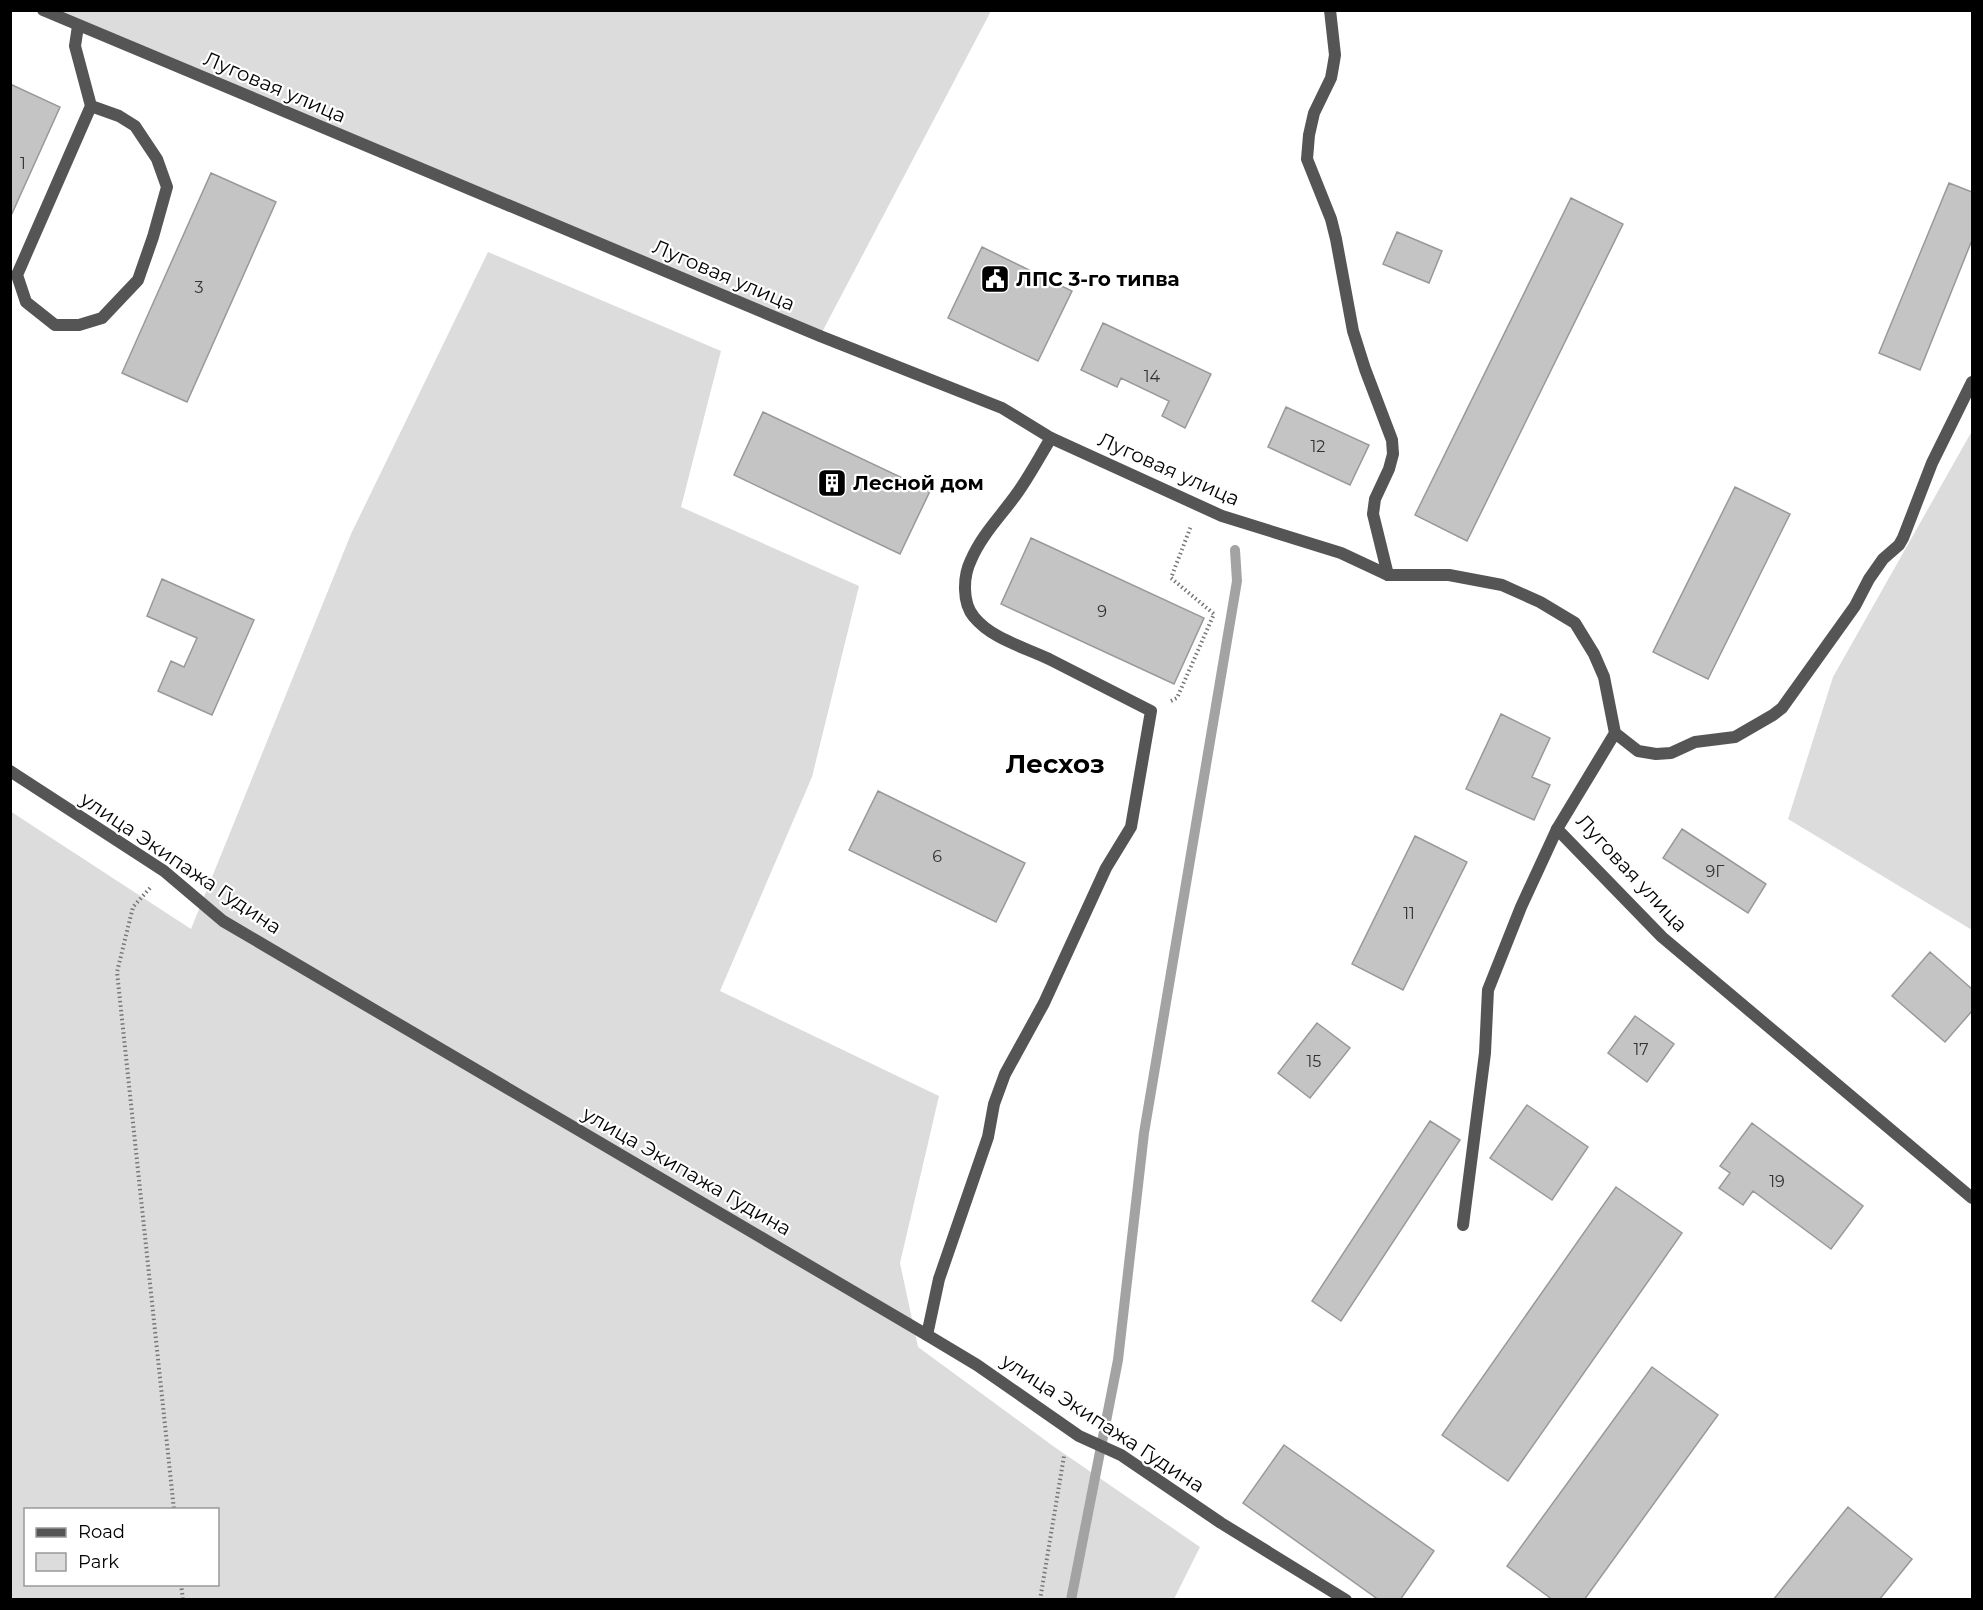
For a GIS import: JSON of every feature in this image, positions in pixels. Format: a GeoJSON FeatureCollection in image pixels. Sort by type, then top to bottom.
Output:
{"type":"FeatureCollection","features":[{"type":"Feature","properties":{"kind":"street","name":"Луговая улица"},"geometry":{"type":"LineString","coordinates":[[44,10],[820,336],[1002,408],[1051,438],[1222,516],[1341,553],[1388,575],[1449,575],[1502,585],[1540,602],[1575,623],[1594,654],[1604,677],[1615,733],[1557,829],[1662,937],[1972,1198]]}},
{"type":"Feature","properties":{"kind":"street"},"geometry":{"type":"LineString","coordinates":[[1330,10],[1335,55],[1331,78],[1314,113],[1308,135],[1307,159],[1334,229],[1353,332],[1392,440],[1393,454],[1389,470],[1376,499],[1373,514],[1388,575]]}},
{"type":"Feature","properties":{"kind":"street"},"geometry":{"type":"LineString","coordinates":[[78,26],[75,46],[91,106],[17,274],[26,303],[55,325],[79,325],[102,318],[138,280],[167,187],[157,159],[135,126],[119,116],[91,106]]}},
{"type":"Feature","properties":{"kind":"street"},"geometry":{"type":"LineString","coordinates":[[1615,733],[1638,750],[1656,754],[1671,753],[1695,742],[1735,737],[1782,708],[1848,616],[1883,559],[1899,545],[1932,463],[1972,382]]}},
{"type":"Feature","properties":{"kind":"street"},"geometry":{"type":"LineString","coordinates":[[927,1335],[942,1270],[988,1137],[994,1104],[1005,1074],[1044,1003],[1106,868],[1131,827],[1151,711],[1047,658],[1012,643],[982,624],[973,616],[966,604],[969,562],[986,534],[1018,492],[1051,438]]}},
{"type":"Feature","properties":{"kind":"street","name":"улица Экипажа Гудина"},"geometry":{"type":"LineString","coordinates":[[10,771],[164,871],[223,921],[977,1365],[1074,1432],[1121,1455],[1221,1523],[1347,1599]]}},
{"type":"Feature","properties":{"kind":"street"},"geometry":{"type":"LineString","coordinates":[[1463,1225],[1485,1053],[1488,990],[1513,926],[1557,829]]}},
{"type":"Feature","properties":{"kind":"path"},"geometry":{"type":"LineString","coordinates":[[1151,711],[1177,698],[1214,614],[1171,578],[1199,506]]}},
{"type":"Feature","properties":{"kind":"path"},"geometry":{"type":"LineString","coordinates":[[164,871],[133,907],[117,972],[174,1508]]}},
{"type":"Feature","properties":{"kind":"path"},"geometry":{"type":"LineString","coordinates":[[1040,1599],[1074,1432]]}},
{"type":"Feature","properties":{"kind":"green space"},"geometry":{"type":"Polygon","coordinates":[[[43,11],[991,11],[820,336],[43,11]]]}},
{"type":"Feature","properties":{"kind":"green space"},"geometry":{"type":"Polygon","coordinates":[[[488,252],[721,351],[681,507],[859,586],[812,777],[720,991],[939,1096],[900,1263],[918,1347],[1053,1446],[1200,1547],[1174,1599],[11,1599],[10,811],[191,929],[351,534],[488,252]]]}},
{"type":"Feature","properties":{"kind":"green space"},"geometry":{"type":"Polygon","coordinates":[[[1972,431],[1972,930],[1788,819],[1833,677],[1972,431]]]}},
{"type":"Feature","properties":{"kind":"building"},"geometry":{"type":"Polygon","coordinates":[[[10,84],[60,107],[10,218],[10,84]]]}},
{"type":"Feature","properties":{"kind":"building"},"geometry":{"type":"Polygon","coordinates":[[[211,173],[276,202],[187,402],[122,373],[211,173]]]}},
{"type":"Feature","properties":{"kind":"building"},"geometry":{"type":"Polygon","coordinates":[[[1949,183],[1972,192],[1972,240],[1920,370],[1879,353],[1949,183]]]}},
{"type":"Feature","properties":{"kind":"building"},"geometry":{"type":"Polygon","coordinates":[[[1571,198],[1623,224],[1467,541],[1415,515],[1571,198]]]}},
{"type":"Feature","properties":{"kind":"building"},"geometry":{"type":"Polygon","coordinates":[[[1397,232],[1442,251],[1429,283],[1383,264],[1397,232]]]}},
{"type":"Feature","properties":{"kind":"building"},"geometry":{"type":"Polygon","coordinates":[[[982,247],[1072,291],[1038,361],[948,318],[982,247]]]}},
{"type":"Feature","properties":{"kind":"building"},"geometry":{"type":"Polygon","coordinates":[[[1103,323],[1211,374],[1185,428],[1162,416],[1169,401],[1121,378],[1117,387],[1081,370],[1103,323]]]}},
{"type":"Feature","properties":{"kind":"building"},"geometry":{"type":"Polygon","coordinates":[[[1286,407],[1369,445],[1350,485],[1268,447],[1286,407]]]}},
{"type":"Feature","properties":{"kind":"building","name":"Лесной дом"},"geometry":{"type":"Polygon","coordinates":[[[763,412],[930,491],[900,554],[734,475],[763,412]]]}},
{"type":"Feature","properties":{"kind":"building"},"geometry":{"type":"Polygon","coordinates":[[[1735,487],[1790,514],[1708,679],[1653,652],[1735,487]]]}},
{"type":"Feature","properties":{"kind":"building"},"geometry":{"type":"Polygon","coordinates":[[[1031,538],[1204,618],[1174,684],[1001,604],[1031,538]]]}},
{"type":"Feature","properties":{"kind":"building"},"geometry":{"type":"Polygon","coordinates":[[[162,579],[254,620],[212,715],[158,691],[171,661],[184,667],[197,638],[147,616],[162,579]]]}},
{"type":"Feature","properties":{"kind":"building"},"geometry":{"type":"Polygon","coordinates":[[[1501,714],[1550,738],[1532,777],[1550,785],[1534,820],[1466,789],[1501,714]]]}},
{"type":"Feature","properties":{"kind":"building"},"geometry":{"type":"Polygon","coordinates":[[[878,791],[1025,863],[996,922],[849,850],[878,791]]]}},
{"type":"Feature","properties":{"kind":"building"},"geometry":{"type":"Polygon","coordinates":[[[1682,829],[1766,884],[1748,913],[1663,858],[1682,829]]]}},
{"type":"Feature","properties":{"kind":"building"},"geometry":{"type":"Polygon","coordinates":[[[1415,836],[1467,862],[1403,990],[1352,964],[1415,836]]]}},
{"type":"Feature","properties":{"kind":"building"},"geometry":{"type":"Polygon","coordinates":[[[1930,952],[1972,989],[1972,1011],[1945,1042],[1892,996],[1930,952]]]}},
{"type":"Feature","properties":{"kind":"building"},"geometry":{"type":"Polygon","coordinates":[[[1635,1016],[1674,1044],[1647,1082],[1608,1053],[1635,1016]]]}},
{"type":"Feature","properties":{"kind":"building"},"geometry":{"type":"Polygon","coordinates":[[[1317,1023],[1350,1048],[1310,1098],[1278,1073],[1317,1023]]]}},
{"type":"Feature","properties":{"kind":"building"},"geometry":{"type":"Polygon","coordinates":[[[1527,1105],[1588,1147],[1552,1200],[1490,1158],[1527,1105]]]}},
{"type":"Feature","properties":{"kind":"building"},"geometry":{"type":"Polygon","coordinates":[[[1430,1121],[1460,1140],[1341,1321],[1312,1301],[1430,1121]]]}},
{"type":"Feature","properties":{"kind":"building"},"geometry":{"type":"Polygon","coordinates":[[[1752,1123],[1863,1206],[1831,1249],[1753,1191],[1743,1205],[1719,1188],[1730,1173],[1720,1166],[1752,1123]]]}},
{"type":"Feature","properties":{"kind":"building"},"geometry":{"type":"Polygon","coordinates":[[[1616,1187],[1682,1233],[1508,1481],[1442,1435],[1616,1187]]]}},
{"type":"Feature","properties":{"kind":"building"},"geometry":{"type":"Polygon","coordinates":[[[1652,1367],[1718,1415],[1584,1600],[1553,1600],[1507,1566],[1652,1367]]]}},
{"type":"Feature","properties":{"kind":"building"},"geometry":{"type":"Polygon","coordinates":[[[1284,1445],[1434,1551],[1400,1600],[1379,1600],[1243,1503],[1284,1445]]]}},
{"type":"Feature","properties":{"kind":"building"},"geometry":{"type":"Polygon","coordinates":[[[1848,1507],[1912,1559],[1879,1600],[1773,1600],[1848,1507]]]}},
{"type":"Feature","properties":{"kind":"waterway"},"geometry":{"type":"LineString","coordinates":[[1071,1600],[1118,1360],[1144,1133],[1237,581],[1235,550]]}},
{"type":"Feature","properties":{"kind":"place","name":"ЛПС 3-го типва"},"geometry":{"type":"Point","coordinates":[995,279]}},
{"type":"Feature","properties":{"kind":"place","name":"Лесной дом"},"geometry":{"type":"Point","coordinates":[832,483]}},
{"type":"Feature","properties":{"kind":"district","name":"Лесхоз"},"geometry":{"type":"Point","coordinates":[1055,764]}}]}
